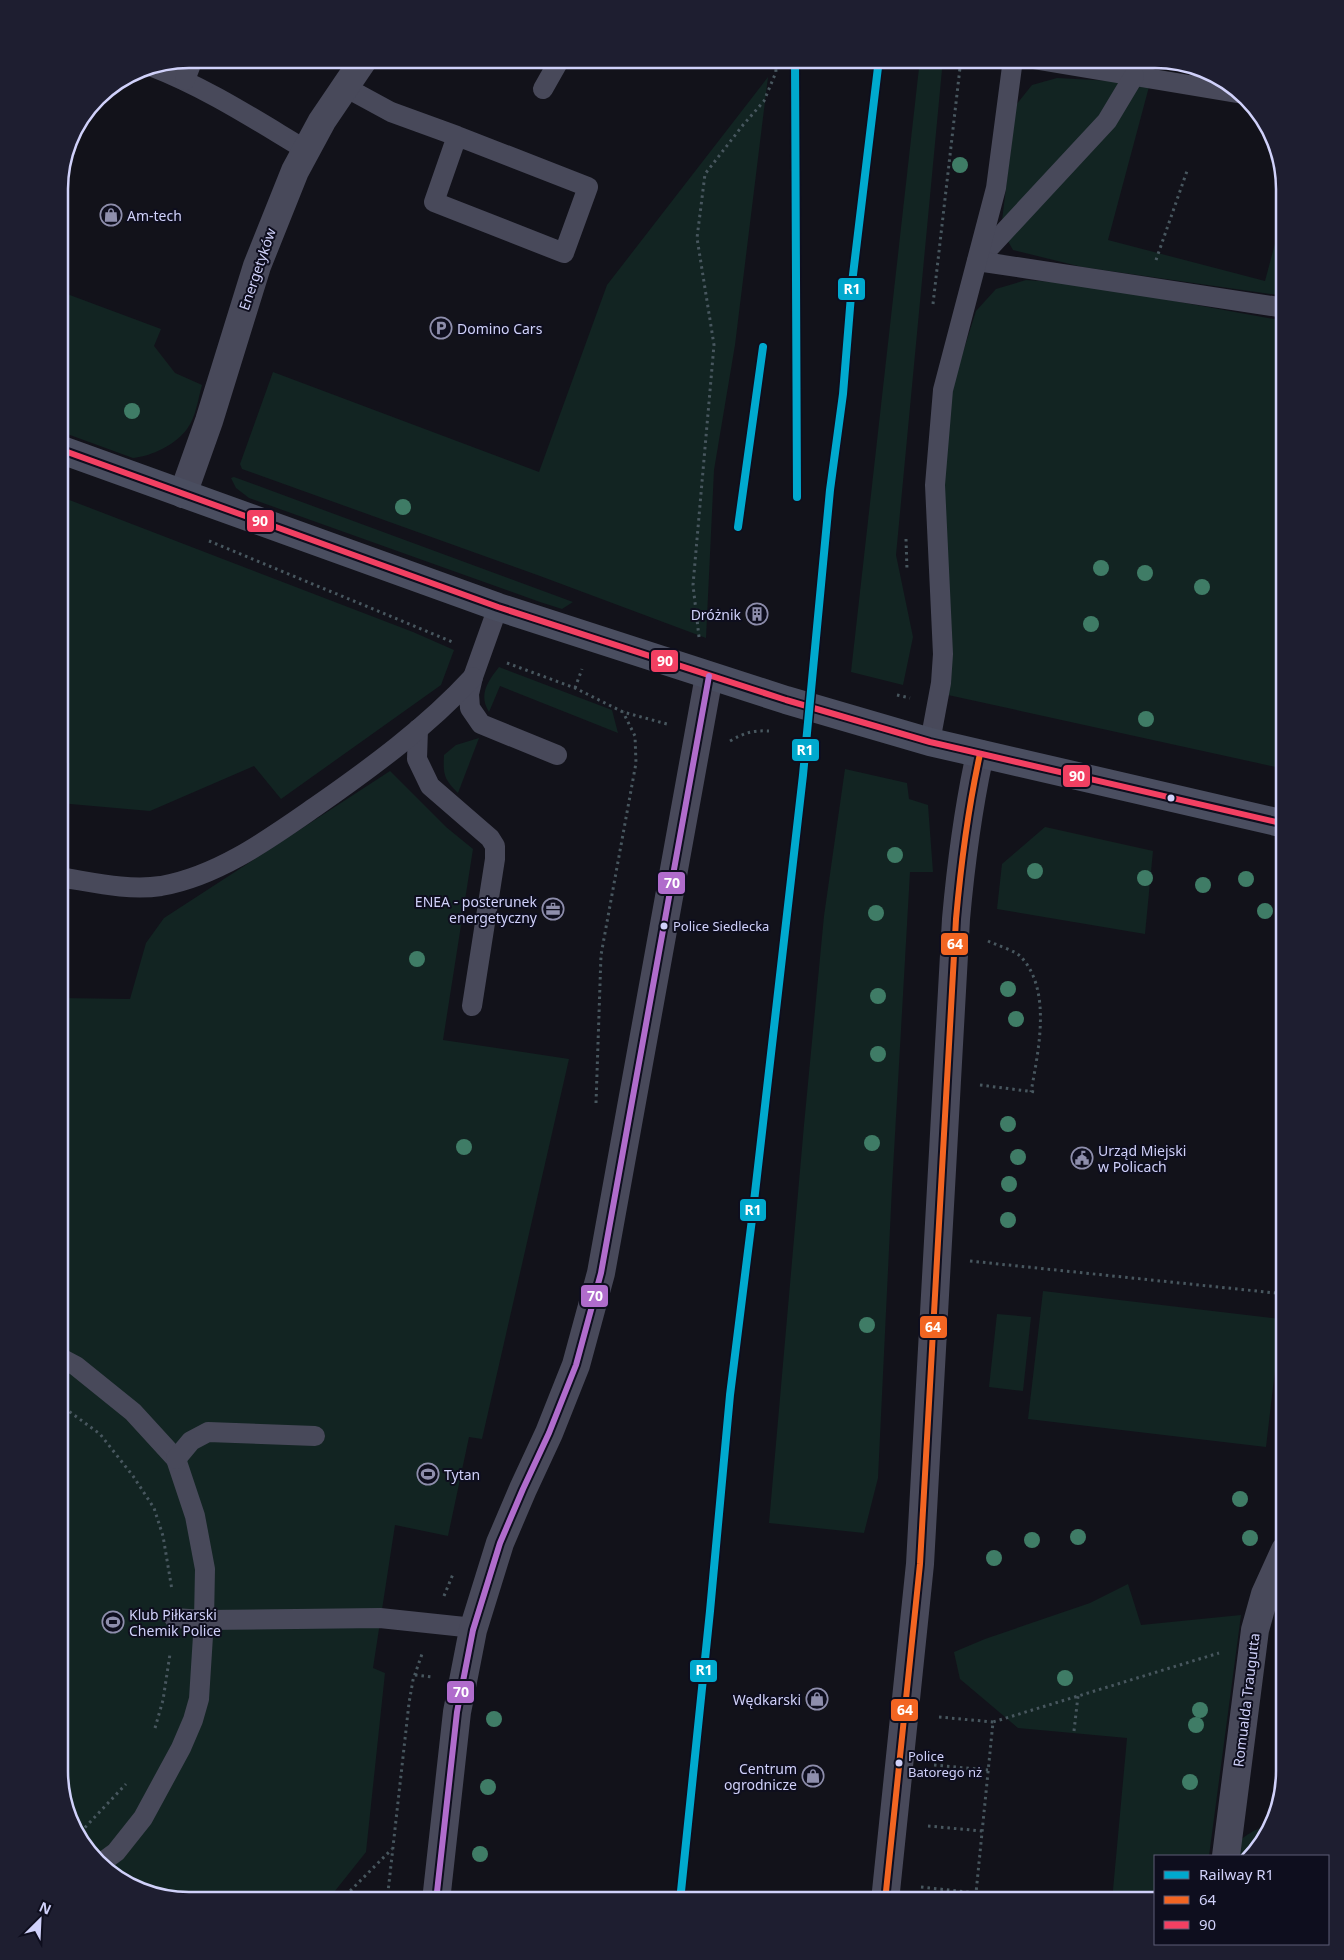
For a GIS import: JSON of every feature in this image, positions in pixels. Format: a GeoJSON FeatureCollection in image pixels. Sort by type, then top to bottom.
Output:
{"type":"FeatureCollection","features":[{"type":"Feature","properties":{"kind":"main road"},"geometry":{"type":"LineString","coordinates":[[68,452],[498,607],[709,676],[930,742],[1276,822]]}},
{"type":"Feature","properties":{"kind":"street","name":"Energetyków"},"geometry":{"type":"LineString","coordinates":[[183,494],[209,421],[256,266],[295,171],[322,121],[358,68]]}},
{"type":"Feature","properties":{"kind":"street"},"geometry":{"type":"LineString","coordinates":[[437,1892],[457,1712],[474,1628],[500,1543],[549,1433],[576,1364],[601,1273],[709,676]]}},
{"type":"Feature","properties":{"kind":"street"},"geometry":{"type":"LineString","coordinates":[[886,1892],[920,1564],[956,919],[962,852],[980,754]]}},
{"type":"Feature","properties":{"kind":"street","name":"Romualda Traugutta"},"geometry":{"type":"LineString","coordinates":[[1226,1855],[1255,1630],[1265,1594],[1276,1570]]}},
{"type":"Feature","properties":{"kind":"lane"},"geometry":{"type":"LineString","coordinates":[[184,80],[189,68]]}},
{"type":"Feature","properties":{"kind":"lane"},"geometry":{"type":"LineString","coordinates":[[543,89],[555,68]]}},
{"type":"Feature","properties":{"kind":"lane"},"geometry":{"type":"LineString","coordinates":[[930,742],[941,683],[943,654],[936,485],[943,390],[996,188],[1012,68]]}},
{"type":"Feature","properties":{"kind":"lane"},"geometry":{"type":"LineString","coordinates":[[1086,68],[1228,92]]}},
{"type":"Feature","properties":{"kind":"lane"},"geometry":{"type":"LineString","coordinates":[[162,71],[232,104],[306,150]]}},
{"type":"Feature","properties":{"kind":"lane"},"geometry":{"type":"LineString","coordinates":[[977,261],[1108,121],[1134,76]]}},
{"type":"Feature","properties":{"kind":"lane"},"geometry":{"type":"LineString","coordinates":[[344,87],[391,112],[457,136],[588,187],[564,253],[434,202],[457,136]]}},
{"type":"Feature","properties":{"kind":"lane"},"geometry":{"type":"LineString","coordinates":[[977,261],[1276,307]]}},
{"type":"Feature","properties":{"kind":"lane"},"geometry":{"type":"LineString","coordinates":[[498,607],[473,677],[469,694],[470,708],[481,724],[557,755]]}},
{"type":"Feature","properties":{"kind":"lane"},"geometry":{"type":"LineString","coordinates":[[68,878],[128,888],[161,886],[198,875],[232,860],[266,841],[334,794],[418,729],[454,698],[473,677]]}},
{"type":"Feature","properties":{"kind":"lane"},"geometry":{"type":"LineString","coordinates":[[418,729],[417,758],[430,786],[490,838],[495,846],[495,859],[472,1006]]}},
{"type":"Feature","properties":{"kind":"lane"},"geometry":{"type":"LineString","coordinates":[[68,1362],[76,1366],[133,1412],[176,1459],[197,1525],[204,1569],[204,1620],[199,1699],[193,1720],[181,1748],[142,1818],[116,1852],[106,1859]]}},
{"type":"Feature","properties":{"kind":"lane"},"geometry":{"type":"LineString","coordinates":[[176,1459],[191,1441],[208,1432],[315,1436]]}},
{"type":"Feature","properties":{"kind":"lane"},"geometry":{"type":"LineString","coordinates":[[174,1618],[204,1620],[380,1618],[474,1628]]}},
{"type":"Feature","properties":{"kind":"path"},"geometry":{"type":"LineString","coordinates":[[699,643],[693,585],[714,345],[697,238],[705,174],[764,101],[776,68]]}},
{"type":"Feature","properties":{"kind":"path"},"geometry":{"type":"LineString","coordinates":[[1159,253],[1187,171]]}},
{"type":"Feature","properties":{"kind":"path"},"geometry":{"type":"LineString","coordinates":[[201,537],[456,643]]}},
{"type":"Feature","properties":{"kind":"path"},"geometry":{"type":"LineString","coordinates":[[503,661],[575,688],[623,712],[635,736],[636,763],[601,955],[596,1109]]}},
{"type":"Feature","properties":{"kind":"path"},"geometry":{"type":"LineString","coordinates":[[575,688],[580,673]]}},
{"type":"Feature","properties":{"kind":"path"},"geometry":{"type":"LineString","coordinates":[[977,1085],[1033,1092],[1040,1034],[1040,1008],[1034,978],[1022,956],[985,940]]}},
{"type":"Feature","properties":{"kind":"path"},"geometry":{"type":"LineString","coordinates":[[967,1261],[1276,1293]]}},
{"type":"Feature","properties":{"kind":"path"},"geometry":{"type":"LineString","coordinates":[[68,1411],[100,1434],[133,1476],[154,1508],[163,1536],[170,1575],[174,1618],[163,1700],[154,1731]]}},
{"type":"Feature","properties":{"kind":"path"},"geometry":{"type":"LineString","coordinates":[[939,1717],[993,1722],[1218,1653]]}},
{"type":"Feature","properties":{"kind":"path"},"geometry":{"type":"LineString","coordinates":[[1074,1731],[1078,1696]]}},
{"type":"Feature","properties":{"kind":"path"},"geometry":{"type":"LineString","coordinates":[[976,1892],[993,1722]]}},
{"type":"Feature","properties":{"kind":"path"},"geometry":{"type":"LineString","coordinates":[[934,1765],[988,1770]]}},
{"type":"Feature","properties":{"kind":"path"},"geometry":{"type":"LineString","coordinates":[[83,1830],[127,1783]]}},
{"type":"Feature","properties":{"kind":"path"},"geometry":{"type":"LineString","coordinates":[[928,1826],[982,1832]]}},
{"type":"Feature","properties":{"kind":"path"},"geometry":{"type":"LineString","coordinates":[[349,1892],[392,1848]]}},
{"type":"Feature","properties":{"kind":"path"},"geometry":{"type":"LineString","coordinates":[[921,1887],[967,1892]]}},
{"type":"Feature","properties":{"kind":"green space"},"geometry":{"type":"Polygon","coordinates":[[[919,68],[942,68],[896,555],[913,637],[903,685],[851,672],[919,68]]]}},
{"type":"Feature","properties":{"kind":"green space"},"geometry":{"type":"Polygon","coordinates":[[[768,77],[735,345],[714,470],[706,638],[242,469],[240,464],[273,372],[539,472],[607,285],[768,77]]]}},
{"type":"Feature","properties":{"kind":"green space"},"geometry":{"type":"Polygon","coordinates":[[[1057,78],[1150,83],[1108,240],[1265,281],[1276,240],[1276,295],[1082,267],[1013,250],[1001,229],[1016,105],[1032,85],[1057,78]]]}},
{"type":"Feature","properties":{"kind":"green space"},"geometry":{"type":"Polygon","coordinates":[[[1026,280],[1081,284],[1276,319],[1276,767],[948,695],[943,486],[951,390],[976,311],[996,289],[1026,280]]]}},
{"type":"Feature","properties":{"kind":"green space"},"geometry":{"type":"Polygon","coordinates":[[[68,294],[161,329],[154,346],[175,373],[202,385],[193,419],[182,435],[170,445],[155,452],[133,458],[68,434],[68,294]]]}},
{"type":"Feature","properties":{"kind":"green space"},"geometry":{"type":"Polygon","coordinates":[[[234,477],[573,602],[562,609],[540,602],[249,498],[236,488],[231,478],[234,477]]]}},
{"type":"Feature","properties":{"kind":"green space"},"geometry":{"type":"Polygon","coordinates":[[[68,499],[413,632],[454,650],[441,685],[281,799],[254,766],[150,811],[68,804],[68,499]]]}},
{"type":"Feature","properties":{"kind":"green space"},"geometry":{"type":"Polygon","coordinates":[[[499,667],[612,710],[618,733],[500,686],[489,712],[484,700],[484,694],[488,683],[499,667]]]}},
{"type":"Feature","properties":{"kind":"green space"},"geometry":{"type":"Polygon","coordinates":[[[479,738],[458,793],[445,776],[444,755],[456,745],[479,738]]]}},
{"type":"Feature","properties":{"kind":"green space"},"geometry":{"type":"Polygon","coordinates":[[[845,769],[907,783],[909,799],[928,805],[933,872],[910,872],[878,1478],[864,1533],[769,1523],[824,916],[845,769]]]}},
{"type":"Feature","properties":{"kind":"green space"},"geometry":{"type":"Polygon","coordinates":[[[390,771],[446,827],[473,849],[443,1040],[569,1059],[482,1439],[469,1437],[448,1536],[395,1525],[373,1668],[385,1673],[366,1852],[334,1892],[180,1892],[150,1886],[121,1872],[92,1845],[77,1818],[69,1787],[68,998],[130,999],[146,943],[164,918],[390,771]]]}},
{"type":"Feature","properties":{"kind":"green space"},"geometry":{"type":"Polygon","coordinates":[[[1045,827],[1153,851],[1145,934],[997,909],[1002,864],[1045,827]]]}},
{"type":"Feature","properties":{"kind":"green space"},"geometry":{"type":"Polygon","coordinates":[[[1043,1291],[1276,1318],[1276,1362],[1266,1447],[1028,1419],[1043,1291]]]}},
{"type":"Feature","properties":{"kind":"green space"},"geometry":{"type":"Polygon","coordinates":[[[997,1314],[1031,1317],[1023,1391],[989,1387],[997,1314]]]}},
{"type":"Feature","properties":{"kind":"green space"},"geometry":{"type":"Polygon","coordinates":[[[1128,1584],[1141,1625],[1241,1615],[1209,1855],[1154,1855],[1154,1892],[1113,1892],[1127,1738],[1018,1728],[960,1679],[954,1652],[985,1639],[1090,1603],[1128,1584]]]}},
{"type":"Feature","properties":{"kind":"green space"},"geometry":{"type":"Polygon","coordinates":[[[1260,1828],[1259,1833],[1252,1845],[1243,1855],[1232,1855],[1238,1843],[1250,1833],[1260,1828]]]}},
{"type":"Feature","properties":{"kind":"rail line","name":"R1"},"geometry":{"type":"LineString","coordinates":[[795,68],[797,497]]}},
{"type":"Feature","properties":{"kind":"rail line","name":"R1"},"geometry":{"type":"LineString","coordinates":[[681,1892],[730,1395],[803,775],[830,490],[843,394],[852,283],[878,68]]}},
{"type":"Feature","properties":{"kind":"rail line","name":"R1"},"geometry":{"type":"LineString","coordinates":[[738,527],[763,347]]}},
{"type":"Feature","properties":{"kind":"transit line","name":"90"},"geometry":{"type":"LineString","coordinates":[[68,452],[498,607],[786,700],[930,742],[1276,822]]}},
{"type":"Feature","properties":{"kind":"transit line","name":"70"},"geometry":{"type":"LineString","coordinates":[[437,1892],[457,1712],[473,1630],[500,1543],[549,1433],[576,1365],[601,1273],[709,676]]}},
{"type":"Feature","properties":{"kind":"transit line","name":"64"},"geometry":{"type":"LineString","coordinates":[[886,1892],[920,1564],[956,919],[965,836],[980,754]]}},
{"type":"Feature","properties":{"kind":"place","name":"Am-tech"},"geometry":{"type":"Point","coordinates":[111,215]}},
{"type":"Feature","properties":{"kind":"place","name":"Domino Cars"},"geometry":{"type":"Point","coordinates":[441,328]}},
{"type":"Feature","properties":{"kind":"place","name":"Dróżnik"},"geometry":{"type":"Point","coordinates":[757,614]}},
{"type":"Feature","properties":{"kind":"place","name":"ENEA - posterunek energetyczny"},"geometry":{"type":"Point","coordinates":[553,909]}},
{"type":"Feature","properties":{"kind":"place","name":"Police Siedlecka"},"geometry":{"type":"Point","coordinates":[664,926]}},
{"type":"Feature","properties":{"kind":"place","name":"Urząd Miejski w Policach"},"geometry":{"type":"Point","coordinates":[1082,1158]}},
{"type":"Feature","properties":{"kind":"place","name":"Tytan"},"geometry":{"type":"Point","coordinates":[428,1474]}},
{"type":"Feature","properties":{"kind":"place","name":"Klub Piłkarski Chemik Police"},"geometry":{"type":"Point","coordinates":[113,1622]}},
{"type":"Feature","properties":{"kind":"place","name":"Wędkarski"},"geometry":{"type":"Point","coordinates":[817,1699]}},
{"type":"Feature","properties":{"kind":"place","name":"Police Batorego nż"},"geometry":{"type":"Point","coordinates":[899,1763]}},
{"type":"Feature","properties":{"kind":"place","name":"Centrum ogrodnicze"},"geometry":{"type":"Point","coordinates":[813,1776]}}]}
